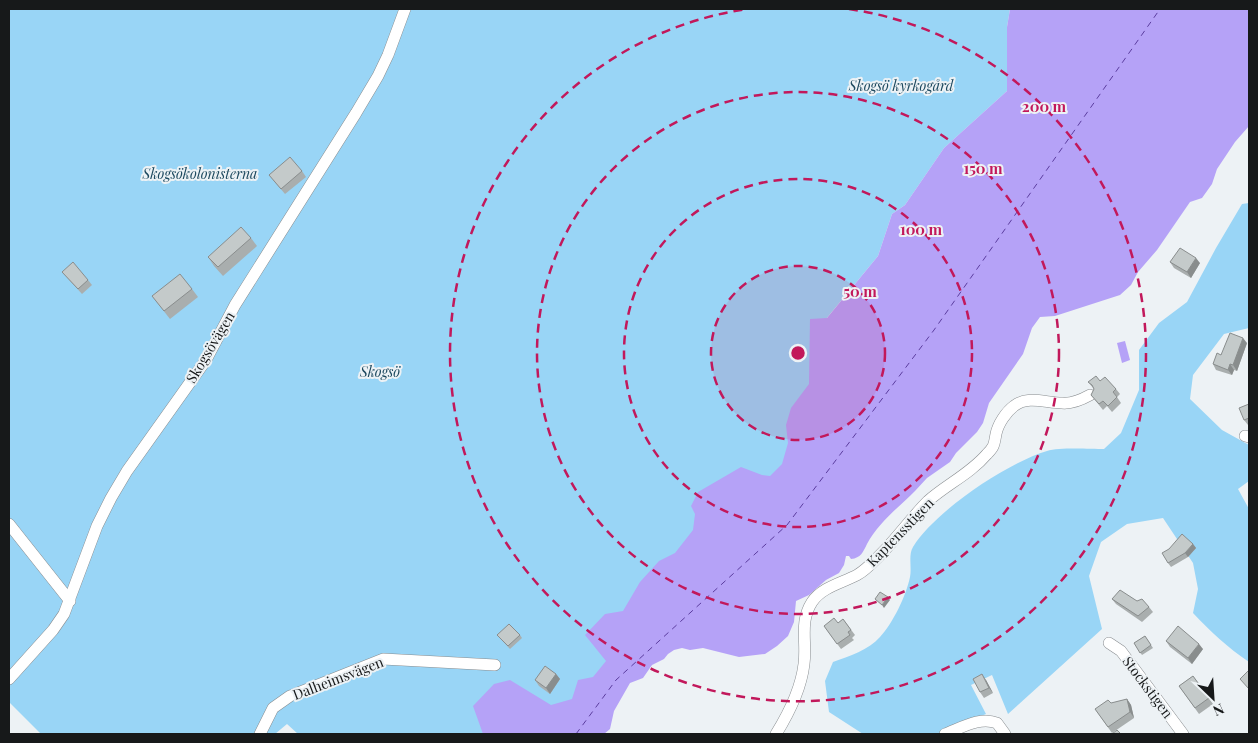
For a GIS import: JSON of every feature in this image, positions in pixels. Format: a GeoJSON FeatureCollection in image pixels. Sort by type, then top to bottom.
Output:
{"type":"FeatureCollection","features":[{"type":"Feature","properties":{"kind":"street","name":"Skogsövägen"},"geometry":{"type":"LineString","coordinates":[[9,679],[53,630],[70,601],[79,571],[97,526],[111,498],[127,471],[206,360],[235,305],[356,113],[388,55],[405,9]]}},
{"type":"Feature","properties":{"kind":"street","name":"Kaptensstigen"},"geometry":{"type":"LineString","coordinates":[[776,734],[788,715],[802,677],[804,664],[804,623],[813,601],[827,589],[858,574],[870,565],[928,502],[984,458],[993,448],[996,434],[1004,417],[1015,405],[1029,400],[1073,402],[1090,395]]}},
{"type":"Feature","properties":{"kind":"street"},"geometry":{"type":"LineString","coordinates":[[9,524],[70,601]]}},
{"type":"Feature","properties":{"kind":"street","name":"Stockstigen"},"geometry":{"type":"LineString","coordinates":[[1109,642],[1121,651],[1183,734]]}},
{"type":"Feature","properties":{"kind":"street","name":"Dalheimsvägen"},"geometry":{"type":"LineString","coordinates":[[260,734],[273,708],[290,696],[383,658],[495,665]]}},
{"type":"Feature","properties":{"kind":"street"},"geometry":{"type":"LineString","coordinates":[[945,734],[970,724],[987,720],[997,723],[1006,734]]}},
{"type":"Feature","properties":{"kind":"green space","name":"Skogsö"},"geometry":{"type":"Polygon","coordinates":[[[9,9],[1010,9],[1007,27],[1007,91],[944,148],[905,205],[892,214],[878,256],[826,319],[902,372],[677,609],[575,734],[298,734],[287,724],[275,734],[41,734],[9,702],[9,9]]]}},
{"type":"Feature","properties":{"kind":"green space"},"geometry":{"type":"Polygon","coordinates":[[[1249,203],[1249,328],[1224,334],[1193,375],[1190,399],[1222,430],[1249,445],[1249,481],[1238,489],[1249,509],[1249,662],[1220,639],[1193,613],[1198,589],[1193,563],[1163,518],[1127,524],[1101,542],[1089,576],[1102,629],[1008,714],[992,675],[971,685],[986,714],[937,734],[863,734],[829,712],[825,681],[833,662],[865,649],[885,631],[898,609],[910,577],[913,547],[923,533],[938,518],[973,490],[1012,466],[1031,457],[1059,449],[1104,449],[1121,433],[1139,390],[1139,350],[1159,323],[1187,302],[1242,204],[1249,203]]]}},
{"type":"Feature","properties":{"kind":"shaded area"},"geometry":{"type":"Polygon","coordinates":[[[1010,9],[1249,9],[1249,126],[1235,142],[1217,169],[1212,184],[1202,198],[1190,202],[1157,250],[1138,272],[1131,285],[1120,295],[1055,316],[1040,317],[1032,328],[1023,354],[989,403],[983,423],[977,432],[956,453],[950,462],[927,478],[883,522],[859,556],[851,559],[849,556],[846,556],[844,565],[839,573],[826,580],[809,595],[796,601],[794,622],[788,636],[777,646],[765,654],[739,657],[703,648],[674,650],[664,659],[652,665],[643,678],[630,683],[614,711],[610,729],[604,734],[483,734],[473,706],[494,684],[510,680],[551,705],[572,699],[578,680],[593,677],[606,661],[585,635],[605,614],[623,611],[640,582],[659,561],[675,553],[693,530],[695,514],[691,506],[698,492],[741,467],[770,476],[782,464],[788,443],[786,425],[791,408],[809,384],[810,319],[827,318],[878,256],[892,214],[905,205],[944,148],[1007,91],[1007,27],[1010,9]]]}},
{"type":"Feature","properties":{"kind":"shaded area"},"geometry":{"type":"Polygon","coordinates":[[[1125,341],[1130,360],[1122,363],[1117,343],[1125,341]]]}},
{"type":"Feature","properties":{"kind":"building"},"geometry":{"type":"Polygon","coordinates":[[[290,157],[302,171],[281,189],[269,175],[290,157]]]}},
{"type":"Feature","properties":{"kind":"building"},"geometry":{"type":"Polygon","coordinates":[[[241,227],[251,238],[218,267],[208,257],[241,227]]]}},
{"type":"Feature","properties":{"kind":"building"},"geometry":{"type":"Polygon","coordinates":[[[1180,248],[1196,258],[1187,272],[1170,262],[1180,248]]]}},
{"type":"Feature","properties":{"kind":"building"},"geometry":{"type":"Polygon","coordinates":[[[73,262],[88,280],[78,289],[62,272],[73,262]]]}},
{"type":"Feature","properties":{"kind":"building"},"geometry":{"type":"Polygon","coordinates":[[[180,274],[192,289],[164,311],[152,296],[180,274]]]}},
{"type":"Feature","properties":{"kind":"building"},"geometry":{"type":"Polygon","coordinates":[[[1230,333],[1243,338],[1233,365],[1230,364],[1228,370],[1213,364],[1217,353],[1221,355],[1230,333]]]}},
{"type":"Feature","properties":{"kind":"building"},"geometry":{"type":"Polygon","coordinates":[[[1096,376],[1100,381],[1105,377],[1116,389],[1113,392],[1117,397],[1108,406],[1103,401],[1099,404],[1091,395],[1094,389],[1088,382],[1096,376]]]}},
{"type":"Feature","properties":{"kind":"building"},"geometry":{"type":"Polygon","coordinates":[[[1249,404],[1249,418],[1244,420],[1239,408],[1249,404]]]}},
{"type":"Feature","properties":{"kind":"building"},"geometry":{"type":"Polygon","coordinates":[[[1182,534],[1193,544],[1185,553],[1168,563],[1162,553],[1169,549],[1182,534]]]}},
{"type":"Feature","properties":{"kind":"building"},"geometry":{"type":"Polygon","coordinates":[[[1120,590],[1137,601],[1142,599],[1149,607],[1138,616],[1112,599],[1120,590]]]}},
{"type":"Feature","properties":{"kind":"building"},"geometry":{"type":"Polygon","coordinates":[[[880,592],[888,597],[882,605],[875,599],[880,592]]]}},
{"type":"Feature","properties":{"kind":"building"},"geometry":{"type":"Polygon","coordinates":[[[834,618],[838,623],[843,619],[851,630],[848,632],[850,635],[837,644],[824,626],[834,618]]]}},
{"type":"Feature","properties":{"kind":"building"},"geometry":{"type":"Polygon","coordinates":[[[509,624],[520,635],[508,646],[497,635],[509,624]]]}},
{"type":"Feature","properties":{"kind":"building"},"geometry":{"type":"Polygon","coordinates":[[[1178,626],[1199,644],[1188,658],[1166,641],[1178,626]]]}},
{"type":"Feature","properties":{"kind":"building"},"geometry":{"type":"Polygon","coordinates":[[[1145,636],[1151,645],[1140,653],[1134,643],[1145,636]]]}},
{"type":"Feature","properties":{"kind":"building"},"geometry":{"type":"Polygon","coordinates":[[[545,666],[556,674],[546,688],[535,680],[545,666]]]}},
{"type":"Feature","properties":{"kind":"building"},"geometry":{"type":"Polygon","coordinates":[[[1249,670],[1249,689],[1240,679],[1249,670]]]}},
{"type":"Feature","properties":{"kind":"building"},"geometry":{"type":"Polygon","coordinates":[[[982,674],[989,688],[980,692],[973,679],[982,674]]]}},
{"type":"Feature","properties":{"kind":"building"},"geometry":{"type":"Polygon","coordinates":[[[1193,676],[1209,698],[1195,708],[1179,686],[1193,676]]]}},
{"type":"Feature","properties":{"kind":"building"},"geometry":{"type":"Polygon","coordinates":[[[1127,699],[1130,712],[1108,727],[1095,709],[1108,700],[1111,703],[1127,699]]]}},
{"type":"Feature","properties":{"kind":"building"},"geometry":{"type":"Polygon","coordinates":[[[1117,730],[1121,734],[1112,734],[1117,730]]]}},
{"type":"Feature","properties":{"kind":"ferry route"},"geometry":{"type":"LineString","coordinates":[[576,734],[616,680],[787,525],[934,330],[1160,9]]}},
{"type":"Feature","properties":{"kind":"park label","name":"Skogsö kyrkogård"},"geometry":{"type":"Point","coordinates":[901,85]}},
{"type":"Feature","properties":{"kind":"park label","name":"Skogsökolonisterna"},"geometry":{"type":"Point","coordinates":[200,173]}}]}
